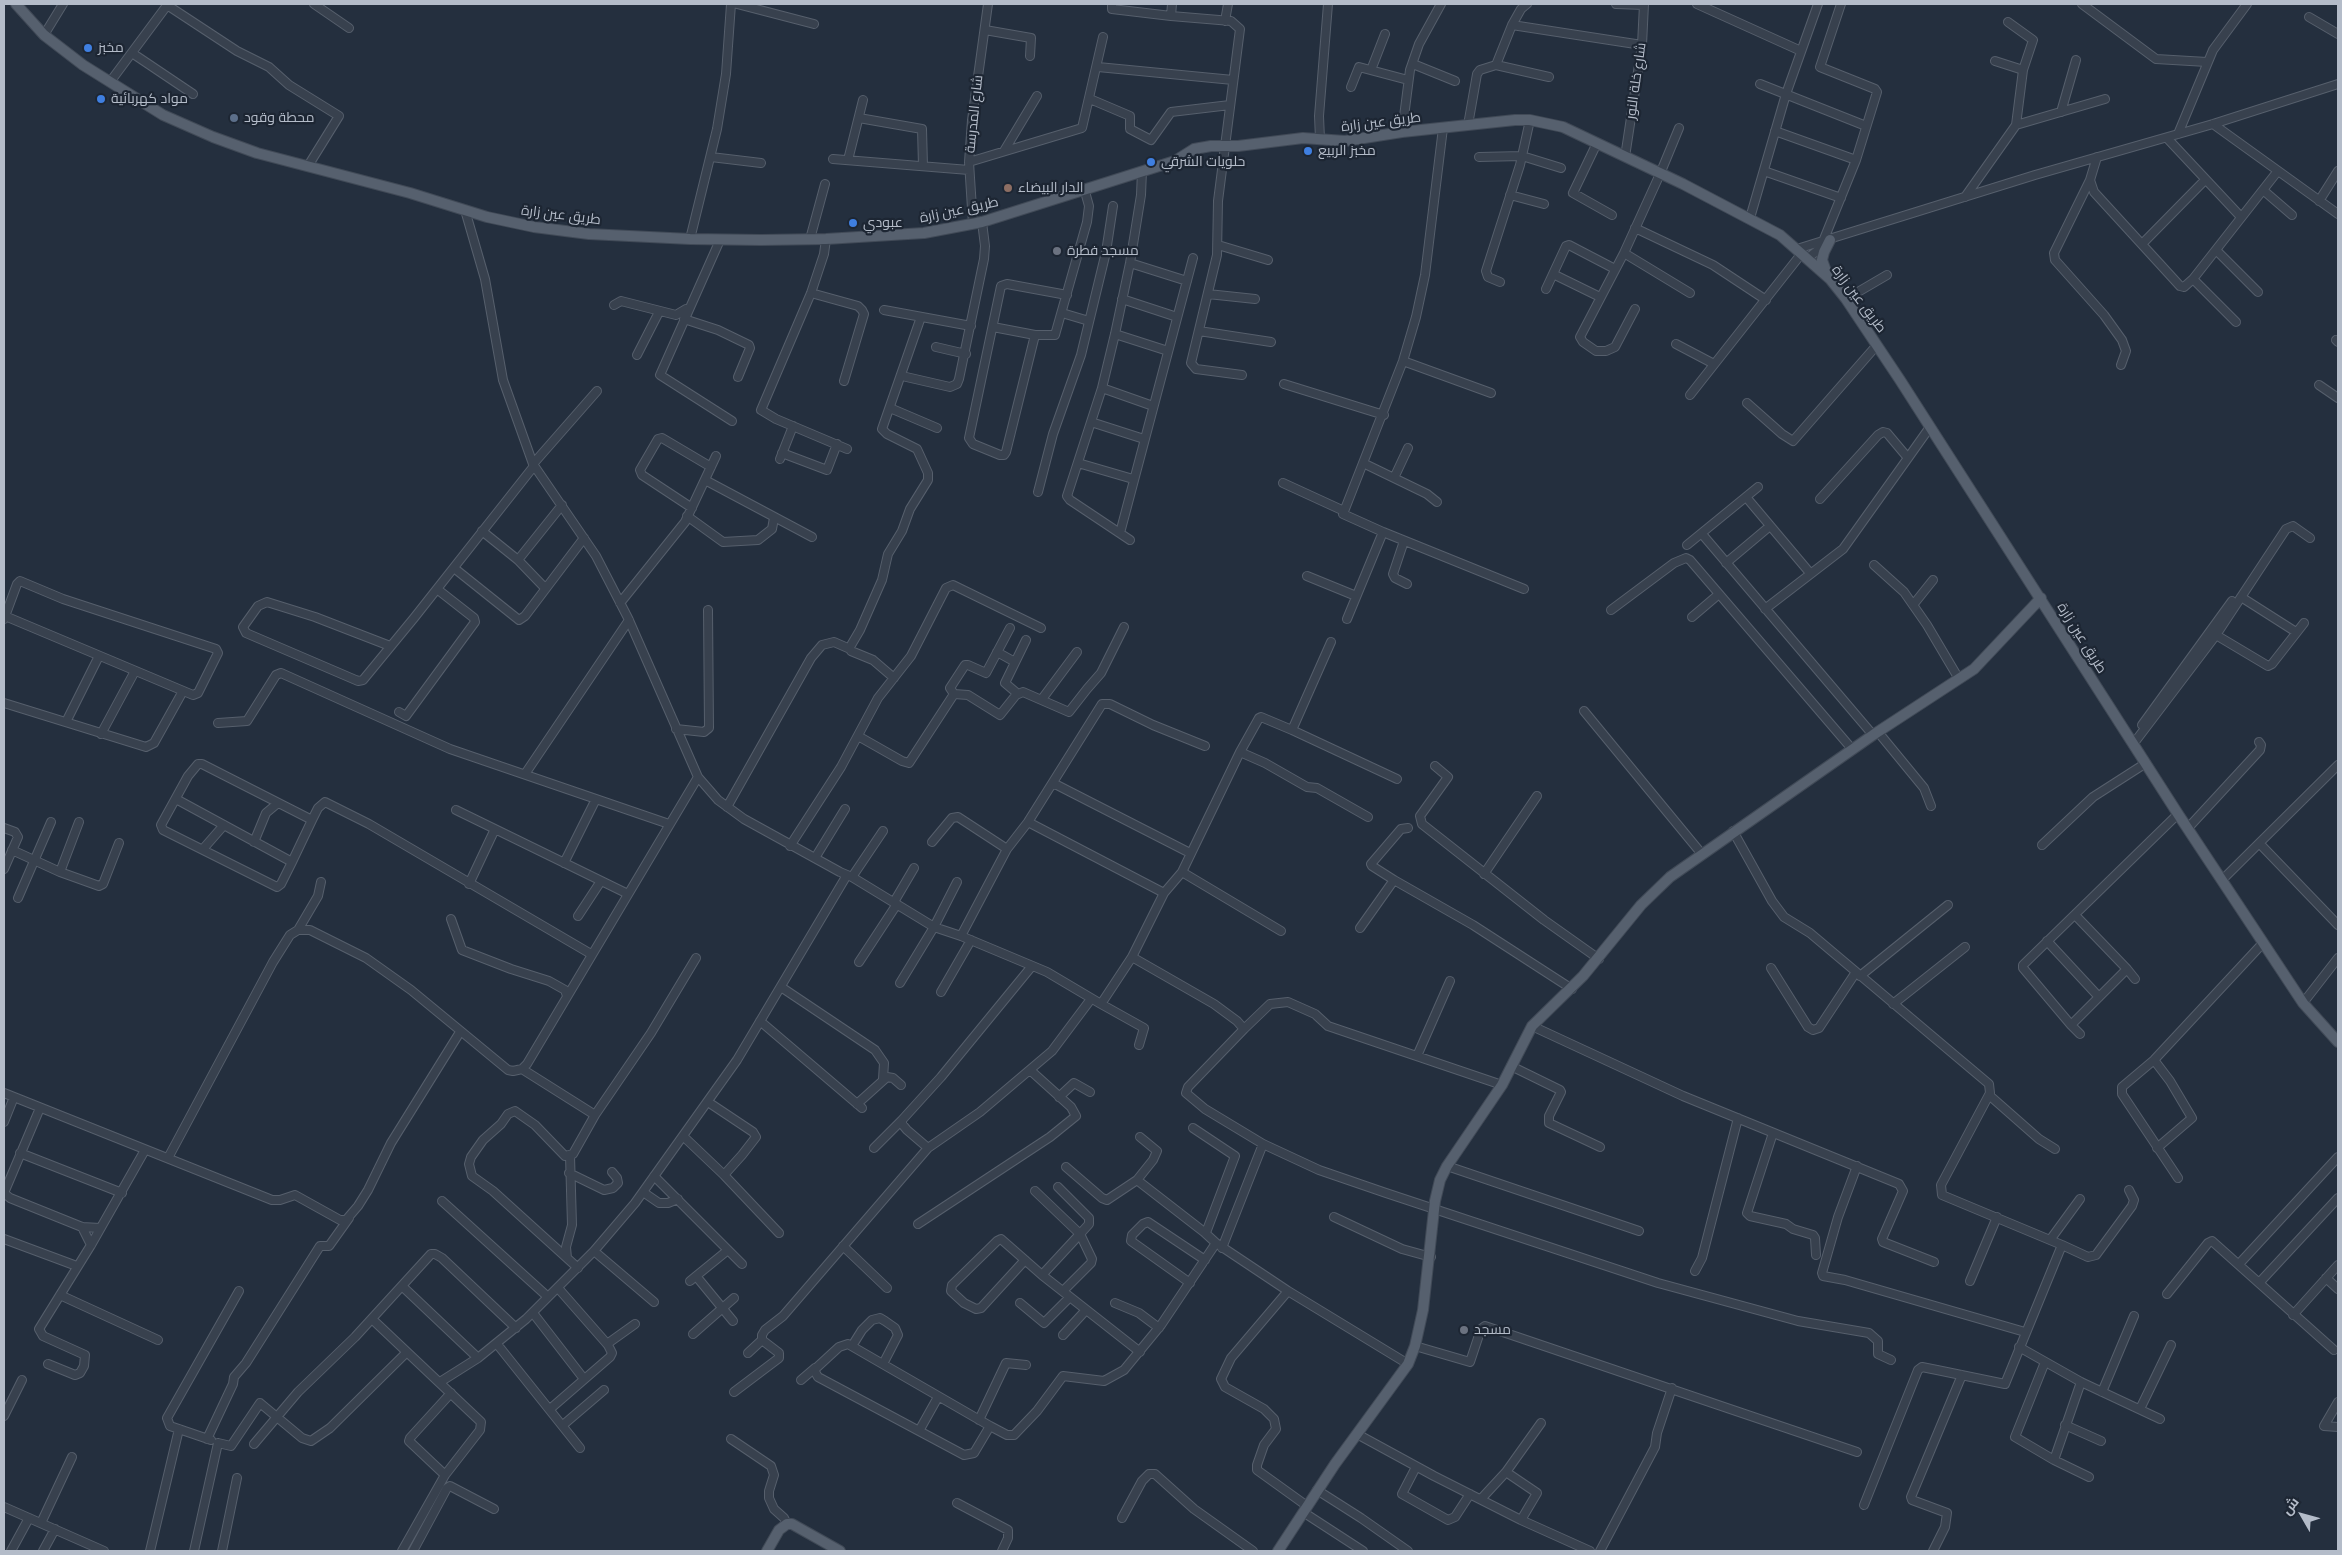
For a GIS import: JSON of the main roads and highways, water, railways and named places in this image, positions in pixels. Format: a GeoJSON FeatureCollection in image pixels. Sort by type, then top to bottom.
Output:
{"type":"FeatureCollection","features":[{"type":"Feature","properties":{"kind":"main road","name":"طريق عين زارة"},"geometry":{"type":"LineString","coordinates":[[16,4],[44,35],[110,82],[163,115],[195,130],[250,150],[502,220],[550,230],[720,240],[826,239],[924,233],[978,223],[1084,188],[1175,161],[1194,149],[1303,138],[1345,141],[1402,132],[1530,120],[1562,127],[1750,218],[1780,235],[1830,279],[1877,345],[2263,943],[2303,1003],[2338,1042]]}},
{"type":"Feature","properties":{"kind":"main road"},"geometry":{"type":"LineString","coordinates":[[1829,239],[1822,260],[1830,279]]}},
{"type":"Feature","properties":{"kind":"main road"},"geometry":{"type":"LineString","coordinates":[[1278,1551],[1317,1490],[1408,1364],[1415,1346],[1423,1310],[1434,1208],[1440,1180],[1447,1166],[1502,1084],[1532,1026],[1572,989],[1653,892],[1701,853],[1732,831],[1875,733],[1959,679],[1983,660],[2041,598]]}},
{"type":"Feature","properties":{"kind":"main road"},"geometry":{"type":"LineString","coordinates":[[767,1551],[779,1530],[787,1524],[796,1526],[840,1551]]}},
{"type":"Feature","properties":{"kind":"place","name":"مخبز"},"geometry":{"type":"Point","coordinates":[88,48]}},
{"type":"Feature","properties":{"kind":"place","name":"مواد كهربائية"},"geometry":{"type":"Point","coordinates":[101,99]}},
{"type":"Feature","properties":{"kind":"place","name":"محطة وقود"},"geometry":{"type":"Point","coordinates":[234,118]}},
{"type":"Feature","properties":{"kind":"place","name":"مخبز الربيع"},"geometry":{"type":"Point","coordinates":[1308,151]}},
{"type":"Feature","properties":{"kind":"place","name":"حلويات الشرقي"},"geometry":{"type":"Point","coordinates":[1151,162]}},
{"type":"Feature","properties":{"kind":"place","name":"الدار البيضاء"},"geometry":{"type":"Point","coordinates":[1008,188]}},
{"type":"Feature","properties":{"kind":"place","name":"عبودي"},"geometry":{"type":"Point","coordinates":[853,223]}},
{"type":"Feature","properties":{"kind":"place","name":"مسجد فطرة"},"geometry":{"type":"Point","coordinates":[1057,251]}},
{"type":"Feature","properties":{"kind":"place","name":"مسجد"},"geometry":{"type":"Point","coordinates":[1464,1330]}}]}
